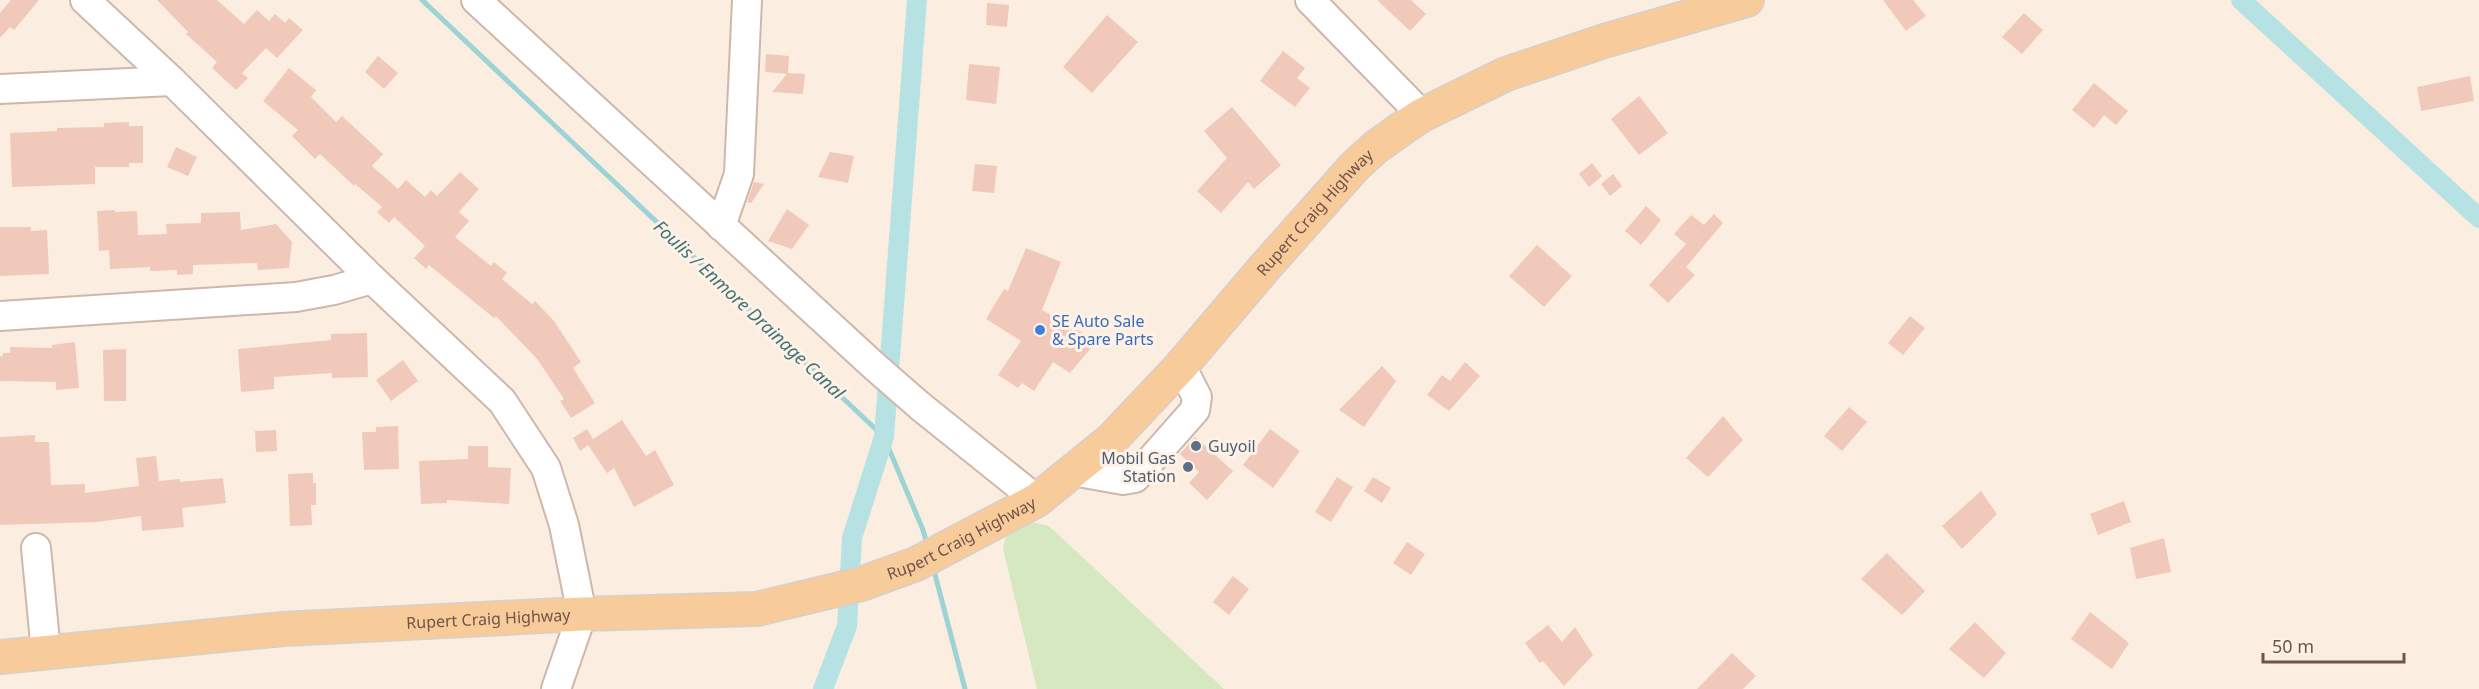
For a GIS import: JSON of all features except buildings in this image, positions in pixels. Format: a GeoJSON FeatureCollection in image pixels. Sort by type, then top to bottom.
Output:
{"type":"FeatureCollection","features":[{"type":"Feature","properties":{"kind":"main road","name":"Rupert Craig Highway"},"geometry":{"type":"LineString","coordinates":[[0,657],[283,629],[582,614],[757,609],[861,584],[916,564],[1036,500],[1112,440],[1355,166],[1376,147],[1422,115],[1506,74],[1604,41],[1747,0]]}},
{"type":"Feature","properties":{"kind":"street"},"geometry":{"type":"LineString","coordinates":[[85,0],[172,81],[372,279],[502,401],[546,468],[564,525],[582,614],[556,689]]}},
{"type":"Feature","properties":{"kind":"street"},"geometry":{"type":"LineString","coordinates":[[476,0],[873,365],[1036,500]]}},
{"type":"Feature","properties":{"kind":"street"},"geometry":{"type":"LineString","coordinates":[[721,226],[739,174],[747,0]]}},
{"type":"Feature","properties":{"kind":"street"},"geometry":{"type":"LineString","coordinates":[[1310,0],[1422,115]]}},
{"type":"Feature","properties":{"kind":"street"},"geometry":{"type":"LineString","coordinates":[[0,89],[172,81]]}},
{"type":"Feature","properties":{"kind":"street"},"geometry":{"type":"LineString","coordinates":[[0,316],[296,297],[334,290],[372,279]]}},
{"type":"Feature","properties":{"kind":"street"},"geometry":{"type":"LineString","coordinates":[[1073,471],[1123,480],[1135,478],[1196,410],[1197,397],[1180,366]]}},
{"type":"Feature","properties":{"kind":"street"},"geometry":{"type":"LineString","coordinates":[[36,548],[46,652]]}},
{"type":"Feature","properties":{"kind":"green space"},"geometry":{"type":"Polygon","coordinates":[[[1029,521],[1049,526],[1224,689],[1037,689],[1003,549],[1007,532],[1029,521]]]}},
{"type":"Feature","properties":{"kind":"waterway","name":"Foulis / Enmore Drainage Canal"},"geometry":{"type":"LineString","coordinates":[[422,0],[884,437],[928,547]]}},
{"type":"Feature","properties":{"kind":"waterway"},"geometry":{"type":"LineString","coordinates":[[823,689],[847,626],[852,538],[884,437],[917,0]]}},
{"type":"Feature","properties":{"kind":"waterway"},"geometry":{"type":"LineString","coordinates":[[2241,0],[2479,218]]}},
{"type":"Feature","properties":{"kind":"waterway","name":"Foulis / Enmore Drainage Canal"},"geometry":{"type":"LineString","coordinates":[[933,567],[965,689]]}},
{"type":"Feature","properties":{"kind":"place","name":"SE Auto Sale & Spare Parts"},"geometry":{"type":"Point","coordinates":[1040,330]}},
{"type":"Feature","properties":{"kind":"place","name":"Guyoil"},"geometry":{"type":"Point","coordinates":[1196,446]}},
{"type":"Feature","properties":{"kind":"place","name":"Mobil Gas Station"},"geometry":{"type":"Point","coordinates":[1188,467]}}]}
